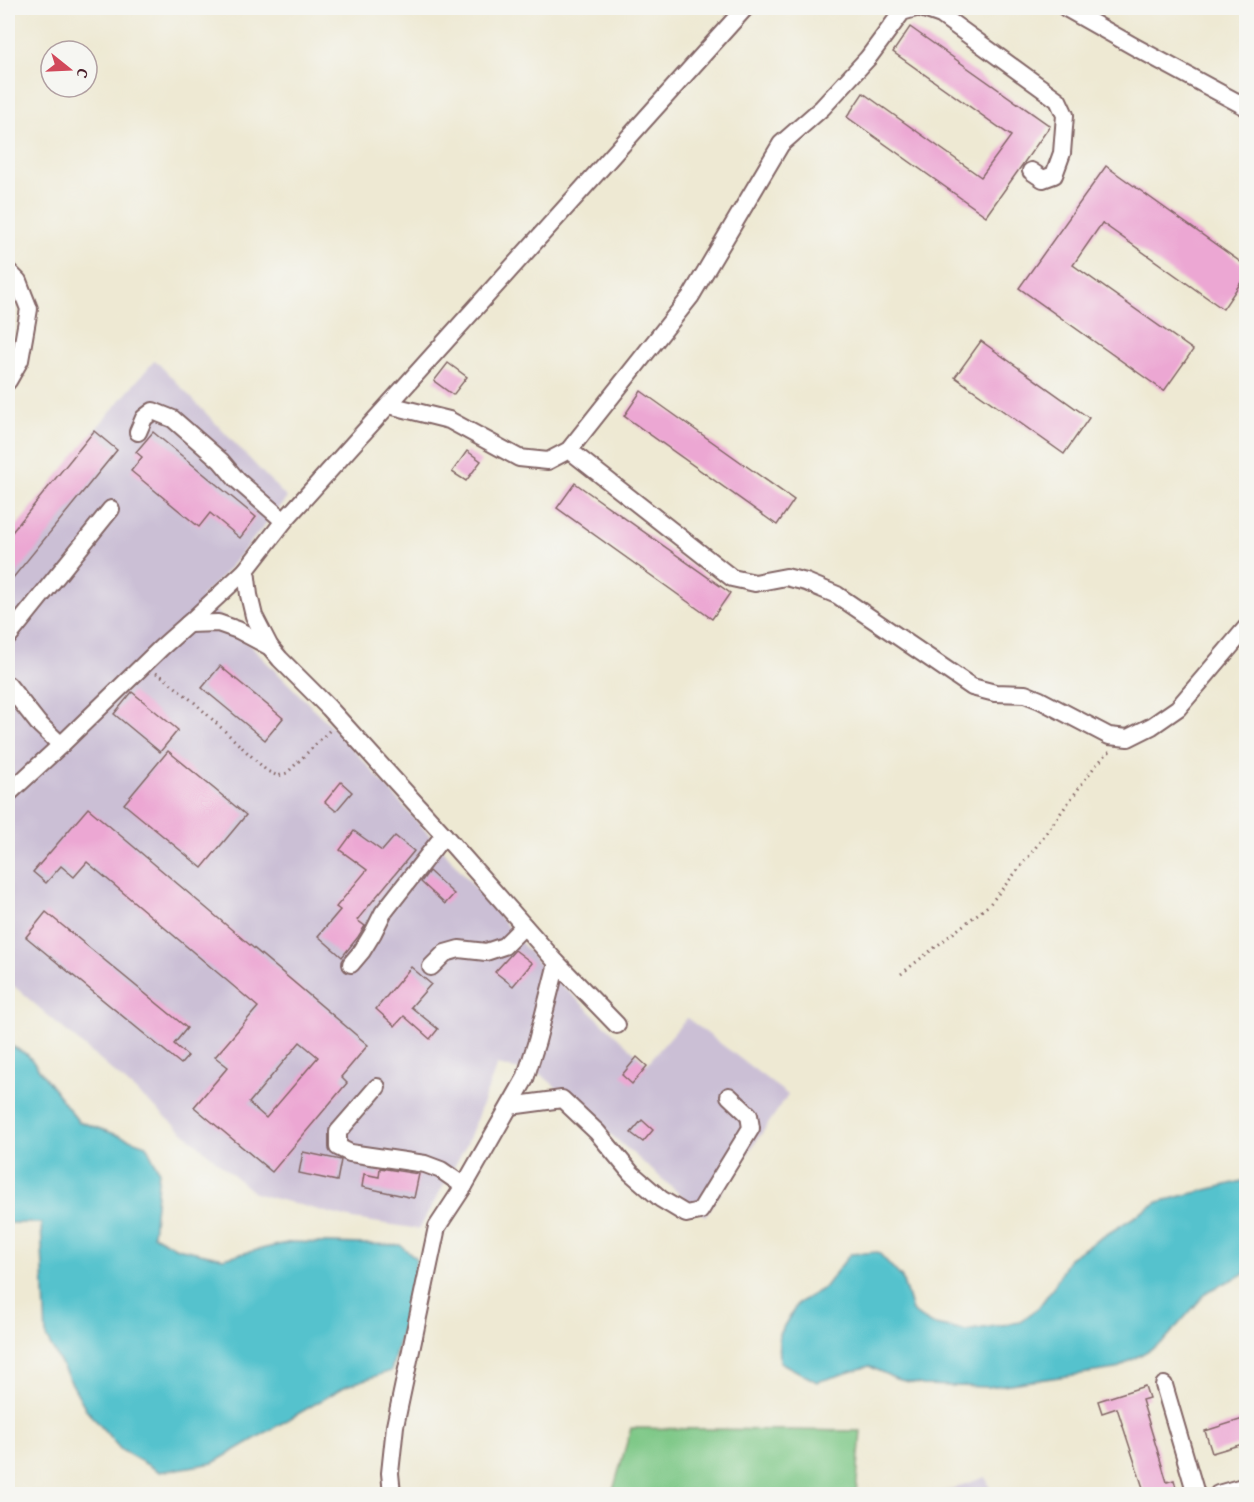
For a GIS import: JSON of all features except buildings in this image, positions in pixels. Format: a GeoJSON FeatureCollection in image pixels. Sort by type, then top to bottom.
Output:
{"type":"FeatureCollection","features":[{"type":"Feature","properties":{"kind":"street"},"geometry":{"type":"LineString","coordinates":[[8,794],[246,570],[284,521],[745,8]]}},
{"type":"Feature","properties":{"kind":"street"},"geometry":{"type":"LineString","coordinates":[[389,405],[449,420],[519,458],[548,461],[569,450],[691,296],[781,144],[830,100],[868,58],[902,12],[916,8]]}},
{"type":"Feature","properties":{"kind":"street"},"geometry":{"type":"LineString","coordinates":[[921,8],[941,15],[1058,100],[1065,115],[1062,153],[1054,175],[1043,178],[1031,171]]}},
{"type":"Feature","properties":{"kind":"street"},"geometry":{"type":"LineString","coordinates":[[1066,8],[1246,107]]}},
{"type":"Feature","properties":{"kind":"street"},"geometry":{"type":"LineString","coordinates":[[8,271],[18,281],[28,309],[20,360],[8,381]]}},
{"type":"Feature","properties":{"kind":"street"},"geometry":{"type":"LineString","coordinates":[[138,432],[144,418],[153,411],[173,419],[284,521]]}},
{"type":"Feature","properties":{"kind":"street"},"geometry":{"type":"LineString","coordinates":[[569,450],[732,578],[755,583],[786,577],[806,582],[837,595],[972,687],[995,693],[1025,694],[1109,736],[1128,738],[1152,726],[1178,708],[1246,628]]}},
{"type":"Feature","properties":{"kind":"street"},"geometry":{"type":"LineString","coordinates":[[8,637],[111,509]]}},
{"type":"Feature","properties":{"kind":"street"},"geometry":{"type":"LineString","coordinates":[[246,570],[254,616],[279,659],[340,720],[557,963],[617,1025]]}},
{"type":"Feature","properties":{"kind":"street"},"geometry":{"type":"LineString","coordinates":[[188,624],[218,623],[238,630],[270,647]]}},
{"type":"Feature","properties":{"kind":"street"},"geometry":{"type":"LineString","coordinates":[[8,685],[38,723],[61,745]]}},
{"type":"Feature","properties":{"kind":"street"},"geometry":{"type":"LineString","coordinates":[[351,964],[362,951],[383,913],[444,835]]}},
{"type":"Feature","properties":{"kind":"street"},"geometry":{"type":"LineString","coordinates":[[431,967],[446,952],[459,949],[486,952],[504,946],[524,926]]}},
{"type":"Feature","properties":{"kind":"street"},"geometry":{"type":"LineString","coordinates":[[392,1494],[390,1473],[396,1426],[437,1227],[464,1186],[525,1079],[557,963]]}},
{"type":"Feature","properties":{"kind":"street"},"geometry":{"type":"LineString","coordinates":[[377,1087],[338,1132],[338,1147],[350,1153],[425,1164],[441,1170],[464,1186]]}},
{"type":"Feature","properties":{"kind":"street"},"geometry":{"type":"LineString","coordinates":[[510,1106],[562,1099],[597,1132],[632,1173],[661,1199],[686,1214],[700,1211],[752,1128],[749,1115],[729,1096]]}},
{"type":"Feature","properties":{"kind":"street"},"geometry":{"type":"LineString","coordinates":[[1164,1385],[1196,1494]]}},
{"type":"Feature","properties":{"kind":"street"},"geometry":{"type":"LineString","coordinates":[[1218,1494],[1246,1486]]}},
{"type":"Feature","properties":{"kind":"path"},"geometry":{"type":"LineString","coordinates":[[139,669],[151,670],[163,677],[195,703],[267,771],[278,776],[287,773],[340,720]]}},
{"type":"Feature","properties":{"kind":"path"},"geometry":{"type":"LineString","coordinates":[[901,974],[989,906],[1030,855],[1095,766],[1115,746],[1128,738]]}},
{"type":"Feature","properties":{"kind":"shaded area"},"geometry":{"type":"Polygon","coordinates":[[[155,360],[287,498],[221,578],[201,597],[342,737],[455,864],[540,965],[647,1064],[687,1018],[788,1095],[705,1216],[542,1075],[497,1065],[467,1144],[419,1229],[353,1219],[254,1193],[8,981],[8,537],[155,360]]]}},
{"type":"Feature","properties":{"kind":"shaded area"},"geometry":{"type":"Polygon","coordinates":[[[986,1477],[992,1494],[936,1494],[986,1477]]]}},
{"type":"Feature","properties":{"kind":"green space"},"geometry":{"type":"Polygon","coordinates":[[[631,1428],[861,1431],[856,1494],[612,1494],[631,1428]]]}},
{"type":"Feature","properties":{"kind":"water"},"geometry":{"type":"Polygon","coordinates":[[[8,1044],[28,1055],[78,1121],[146,1145],[159,1171],[153,1235],[177,1248],[223,1258],[291,1242],[400,1245],[416,1258],[414,1282],[391,1371],[346,1386],[213,1463],[160,1472],[121,1450],[86,1409],[46,1337],[41,1223],[8,1223],[8,1044]]]}},
{"type":"Feature","properties":{"kind":"water"},"geometry":{"type":"Polygon","coordinates":[[[1246,1180],[1246,1273],[1208,1291],[1163,1342],[1116,1369],[988,1387],[923,1385],[896,1379],[869,1366],[817,1382],[780,1362],[779,1334],[798,1303],[824,1288],[850,1254],[878,1252],[902,1278],[912,1311],[930,1324],[965,1331],[1020,1322],[1038,1308],[1053,1288],[1069,1258],[1158,1202],[1246,1180]]]}}]}
